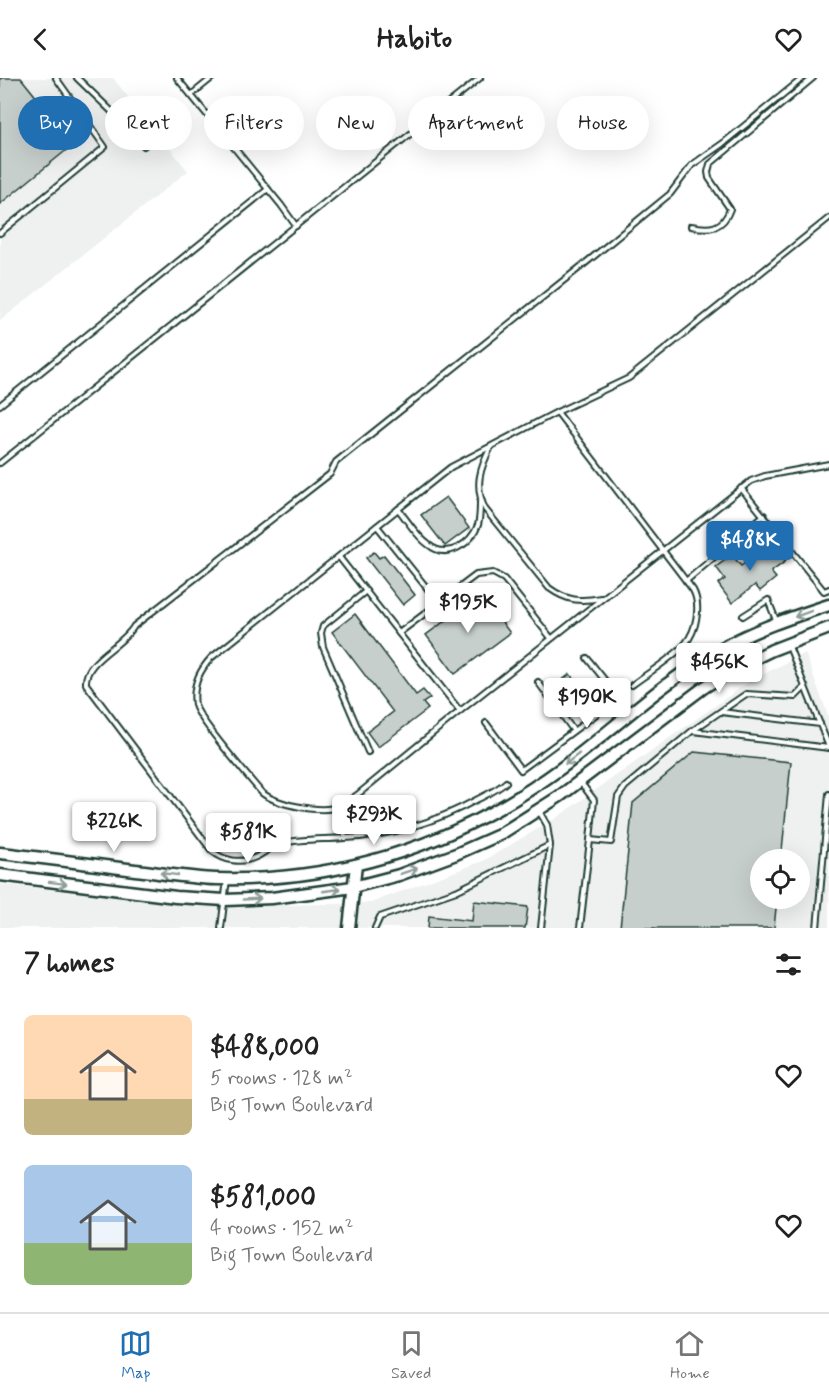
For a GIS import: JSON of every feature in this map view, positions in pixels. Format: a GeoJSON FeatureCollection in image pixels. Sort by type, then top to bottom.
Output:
{"type":"FeatureCollection","features":[{"type":"Feature","properties":{"kind":"main road"},"geometry":{"type":"LineString","coordinates":[[0,853],[178,875],[227,878],[304,874],[356,866],[445,837],[485,818],[561,768],[688,670],[721,649],[778,624],[829,606]]}},
{"type":"Feature","properties":{"kind":"main road"},"geometry":{"type":"LineString","coordinates":[[778,624],[787,644]]}},
{"type":"Feature","properties":{"kind":"main road"},"geometry":{"type":"LineString","coordinates":[[0,875],[225,900],[272,898],[353,887],[399,875],[499,835],[539,811],[644,731],[733,669],[829,628]]}},
{"type":"Feature","properties":{"kind":"main road"},"geometry":{"type":"LineString","coordinates":[[631,713],[644,731]]}},
{"type":"Feature","properties":{"kind":"main road"},"geometry":{"type":"LineString","coordinates":[[349,928],[356,866]]}},
{"type":"Feature","properties":{"kind":"main road"},"geometry":{"type":"LineString","coordinates":[[120,890],[122,868]]}},
{"type":"Feature","properties":{"kind":"lane"},"geometry":{"type":"LineString","coordinates":[[0,232],[105,147],[56,78]]}},
{"type":"Feature","properties":{"kind":"lane"},"geometry":{"type":"LineString","coordinates":[[76,78],[105,105]]}},
{"type":"Feature","properties":{"kind":"lane"},"geometry":{"type":"LineString","coordinates":[[177,78],[296,226]]}},
{"type":"Feature","properties":{"kind":"lane"},"geometry":{"type":"LineString","coordinates":[[191,95],[212,78]]}},
{"type":"Feature","properties":{"kind":"lane"},"geometry":{"type":"LineString","coordinates":[[0,463],[480,78]]}},
{"type":"Feature","properties":{"kind":"lane"},"geometry":{"type":"LineString","coordinates":[[506,782],[472,802],[420,826],[391,833],[281,844],[259,856],[244,860],[229,860],[219,857],[212,851],[86,684],[85,676],[91,667],[134,626],[330,474],[336,462],[670,194],[692,165],[722,144],[803,78]]}},
{"type":"Feature","properties":{"kind":"lane"},"geometry":{"type":"LineString","coordinates":[[691,226],[712,228],[719,226],[728,217],[730,209],[708,172],[711,164],[813,78]]}},
{"type":"Feature","properties":{"kind":"lane"},"geometry":{"type":"LineString","coordinates":[[0,405],[268,189]]}},
{"type":"Feature","properties":{"kind":"lane"},"geometry":{"type":"LineString","coordinates":[[829,218],[629,378],[451,467],[211,658],[198,675],[194,695],[195,708],[262,794],[269,799],[318,808],[341,806],[741,488],[765,476],[829,464]]}},
{"type":"Feature","properties":{"kind":"lane"},"geometry":{"type":"LineString","coordinates":[[557,412],[698,599],[692,633],[681,648],[632,685]]}},
{"type":"Feature","properties":{"kind":"lane"},"geometry":{"type":"LineString","coordinates":[[398,509],[429,546],[436,550],[455,550],[470,539],[478,525],[480,498],[478,482],[491,446]]}},
{"type":"Feature","properties":{"kind":"lane"},"geometry":{"type":"LineString","coordinates":[[741,488],[824,591],[829,589]]}},
{"type":"Feature","properties":{"kind":"lane"},"geometry":{"type":"LineString","coordinates":[[480,498],[485,509],[549,588],[560,596],[573,600],[603,598]]}},
{"type":"Feature","properties":{"kind":"lane"},"geometry":{"type":"LineString","coordinates":[[686,581],[764,516]]}},
{"type":"Feature","properties":{"kind":"lane"},"geometry":{"type":"LineString","coordinates":[[377,526],[439,603]]}},
{"type":"Feature","properties":{"kind":"lane"},"geometry":{"type":"LineString","coordinates":[[339,556],[460,711]]}},
{"type":"Feature","properties":{"kind":"lane"},"geometry":{"type":"LineString","coordinates":[[399,633],[476,574],[493,573],[504,579],[551,638]]}},
{"type":"Feature","properties":{"kind":"lane"},"geometry":{"type":"LineString","coordinates":[[366,591],[323,626],[321,633],[322,647],[368,752]]}},
{"type":"Feature","properties":{"kind":"lane"},"geometry":{"type":"LineString","coordinates":[[743,616],[768,600],[778,624]]}},
{"type":"Feature","properties":{"kind":"lane"},"geometry":{"type":"LineString","coordinates":[[692,731],[829,747],[787,644]]}},
{"type":"Feature","properties":{"kind":"lane"},"geometry":{"type":"LineString","coordinates":[[587,658],[631,713]]}},
{"type":"Feature","properties":{"kind":"lane"},"geometry":{"type":"LineString","coordinates":[[538,682],[573,730]]}},
{"type":"Feature","properties":{"kind":"lane"},"geometry":{"type":"LineString","coordinates":[[590,840],[611,842],[618,797],[625,787],[692,731],[746,694],[795,698],[805,687]]}},
{"type":"Feature","properties":{"kind":"lane"},"geometry":{"type":"LineString","coordinates":[[486,723],[521,770],[618,698]]}},
{"type":"Feature","properties":{"kind":"lane"},"geometry":{"type":"LineString","coordinates":[[720,712],[820,724]]}},
{"type":"Feature","properties":{"kind":"lane"},"geometry":{"type":"LineString","coordinates":[[579,781],[594,800],[580,928]]}},
{"type":"Feature","properties":{"kind":"lane"},"geometry":{"type":"LineString","coordinates":[[817,928],[829,794]]}},
{"type":"Feature","properties":{"kind":"lane"},"geometry":{"type":"LineString","coordinates":[[341,806],[345,838]]}},
{"type":"Feature","properties":{"kind":"lane"},"geometry":{"type":"LineString","coordinates":[[539,811],[547,825],[550,845],[541,928]]}},
{"type":"Feature","properties":{"kind":"lane"},"geometry":{"type":"LineString","coordinates":[[375,928],[380,917],[456,891],[550,845]]}},
{"type":"Feature","properties":{"kind":"lane"},"geometry":{"type":"LineString","coordinates":[[221,928],[227,878]]}},
{"type":"Feature","properties":{"kind":"shaded area"},"geometry":{"type":"Polygon","coordinates":[[[0,78],[113,78],[128,96],[105,96],[105,150],[171,150],[188,171],[0,321],[0,78]]]}},
{"type":"Feature","properties":{"kind":"shaded area"},"geometry":{"type":"Polygon","coordinates":[[[805,653],[829,718],[829,928],[0,928],[0,884],[201,907],[370,903],[483,861],[556,818],[750,681],[805,653]]]}},
{"type":"Feature","properties":{"kind":"building"},"geometry":{"type":"Polygon","coordinates":[[[0,78],[21,78],[35,96],[18,96],[18,150],[67,150],[0,204],[0,78]]]}},
{"type":"Feature","properties":{"kind":"building"},"geometry":{"type":"Polygon","coordinates":[[[446,497],[469,528],[445,546],[421,515],[446,497]]]}},
{"type":"Feature","properties":{"kind":"building"},"geometry":{"type":"Polygon","coordinates":[[[772,542],[786,561],[771,572],[776,578],[760,591],[755,585],[732,603],[718,584],[725,579],[716,567],[732,555],[741,566],[772,542]]]}},
{"type":"Feature","properties":{"kind":"building"},"geometry":{"type":"Polygon","coordinates":[[[374,552],[379,558],[384,555],[415,595],[403,605],[366,558],[374,552]]]}},
{"type":"Feature","properties":{"kind":"building"},"geometry":{"type":"Polygon","coordinates":[[[481,594],[510,633],[455,674],[426,635],[481,594]]]}},
{"type":"Feature","properties":{"kind":"building"},"geometry":{"type":"Polygon","coordinates":[[[355,614],[416,695],[423,690],[430,698],[423,703],[428,709],[378,747],[367,732],[393,712],[332,632],[355,614]]]}},
{"type":"Feature","properties":{"kind":"building"},"geometry":{"type":"Polygon","coordinates":[[[570,674],[590,701],[576,712],[556,685],[570,674]]]}},
{"type":"Feature","properties":{"kind":"building"},"geometry":{"type":"Polygon","coordinates":[[[694,752],[791,762],[782,849],[750,849],[750,909],[776,909],[774,928],[620,928],[633,803],[694,752]]]}},
{"type":"Feature","properties":{"kind":"building"},"geometry":{"type":"Polygon","coordinates":[[[474,901],[528,907],[525,928],[428,928],[429,916],[472,921],[474,901]]]}}]}
